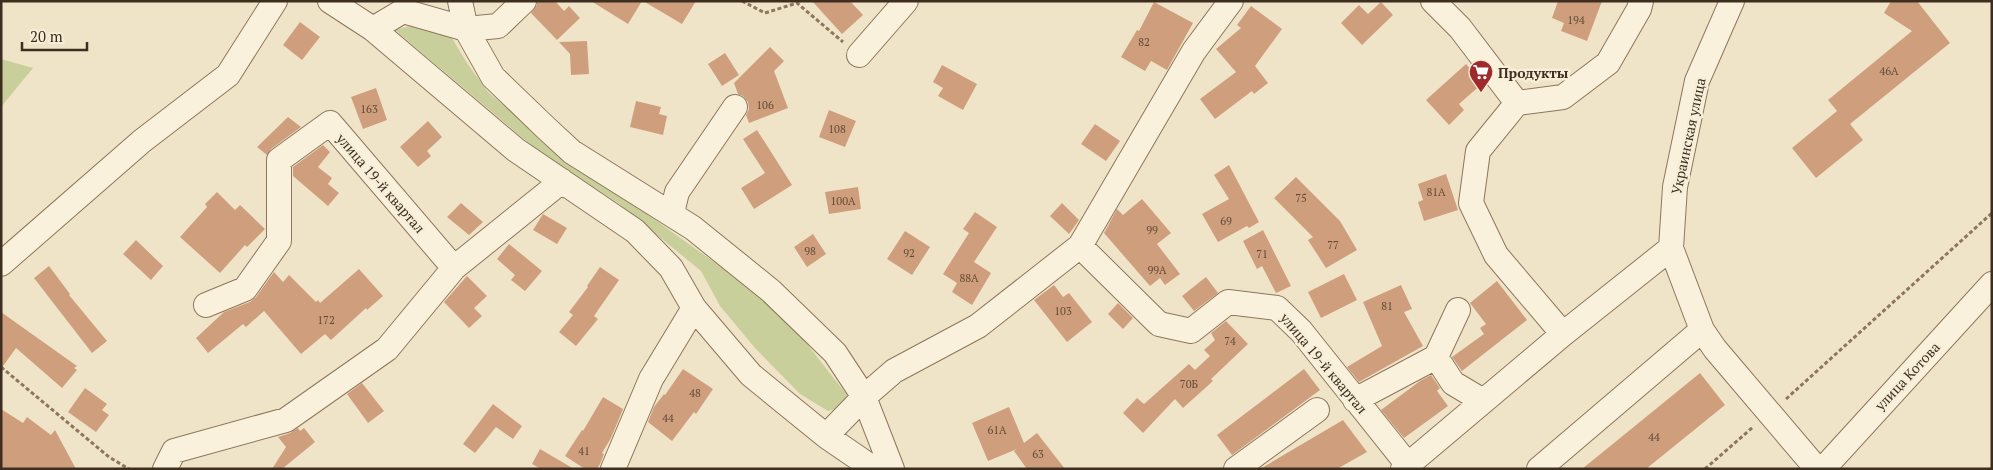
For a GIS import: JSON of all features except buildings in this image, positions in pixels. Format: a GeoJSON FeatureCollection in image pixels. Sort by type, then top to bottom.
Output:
{"type":"FeatureCollection","features":[{"type":"Feature","properties":{"kind":"street"},"geometry":{"type":"LineString","coordinates":[[1,264],[142,141],[228,75],[275,1]]}},
{"type":"Feature","properties":{"kind":"street"},"geometry":{"type":"LineString","coordinates":[[330,1],[373,29],[516,150],[635,231],[671,268],[694,308],[751,375],[826,436],[874,469]]}},
{"type":"Feature","properties":{"kind":"street"},"geometry":{"type":"LineString","coordinates":[[460,1],[466,29],[492,77],[572,152],[672,214],[771,291],[835,353],[864,397],[892,469]]}},
{"type":"Feature","properties":{"kind":"street"},"geometry":{"type":"LineString","coordinates":[[373,29],[403,11],[466,29],[498,26],[524,1]]}},
{"type":"Feature","properties":{"kind":"street"},"geometry":{"type":"LineString","coordinates":[[859,55],[906,1]]}},
{"type":"Feature","properties":{"kind":"street"},"geometry":{"type":"LineString","coordinates":[[826,436],[864,397],[894,371],[978,326],[1080,246],[1194,51],[1230,1]]}},
{"type":"Feature","properties":{"kind":"street"},"geometry":{"type":"LineString","coordinates":[[1433,1],[1460,28],[1517,103]]}},
{"type":"Feature","properties":{"kind":"street"},"geometry":{"type":"LineString","coordinates":[[1563,334],[1496,255],[1471,203],[1478,151],[1517,103],[1563,97],[1608,63],[1639,10],[1641,1]]}},
{"type":"Feature","properties":{"kind":"street","name":"Украинская улица"},"geometry":{"type":"LineString","coordinates":[[1732,1],[1697,81],[1674,187],[1671,248],[1702,330],[1715,349],[1818,469]]}},
{"type":"Feature","properties":{"kind":"street"},"geometry":{"type":"LineString","coordinates":[[672,214],[677,192],[735,107]]}},
{"type":"Feature","properties":{"kind":"street","name":"улица 19-й квартал"},"geometry":{"type":"LineString","coordinates":[[206,305],[245,289],[279,241],[278,160],[330,123],[454,268]]}},
{"type":"Feature","properties":{"kind":"street"},"geometry":{"type":"LineString","coordinates":[[170,460],[286,420],[387,350],[454,268],[562,181]]}},
{"type":"Feature","properties":{"kind":"street","name":"улица 19-й квартал"},"geometry":{"type":"LineString","coordinates":[[1080,246],[1160,324],[1191,331],[1228,302],[1277,308],[1301,331],[1406,467]]}},
{"type":"Feature","properties":{"kind":"street"},"geometry":{"type":"LineString","coordinates":[[1406,467],[1563,334],[1671,248]]}},
{"type":"Feature","properties":{"kind":"street","name":"улица Котова"},"geometry":{"type":"LineString","coordinates":[[1823,469],[1992,284]]}},
{"type":"Feature","properties":{"kind":"street"},"geometry":{"type":"LineString","coordinates":[[614,469],[651,379],[694,308]]}},
{"type":"Feature","properties":{"kind":"street"},"geometry":{"type":"LineString","coordinates":[[1356,400],[1436,357],[1458,310]]}},
{"type":"Feature","properties":{"kind":"street"},"geometry":{"type":"LineString","coordinates":[[1538,469],[1702,330]]}},
{"type":"Feature","properties":{"kind":"street"},"geometry":{"type":"LineString","coordinates":[[1436,357],[1453,383],[1483,401]]}},
{"type":"Feature","properties":{"kind":"street"},"geometry":{"type":"LineString","coordinates":[[1236,469],[1318,410]]}},
{"type":"Feature","properties":{"kind":"path"},"geometry":{"type":"LineString","coordinates":[[742,1],[765,13],[797,2],[859,55]]}},
{"type":"Feature","properties":{"kind":"path"},"geometry":{"type":"LineString","coordinates":[[1705,469],[1992,213]]}},
{"type":"Feature","properties":{"kind":"path"},"geometry":{"type":"LineString","coordinates":[[1,368],[109,458],[129,469]]}},
{"type":"Feature","properties":{"kind":"green space"},"geometry":{"type":"Polygon","coordinates":[[[414,25],[449,33],[467,63],[488,92],[545,141],[749,287],[800,335],[847,395],[845,407],[828,411],[800,394],[755,348],[720,306],[701,271],[618,203],[537,150],[395,30],[414,25]]]}},
{"type":"Feature","properties":{"kind":"green space"},"geometry":{"type":"Polygon","coordinates":[[[1,59],[33,68],[1,107],[1,59]]]}},
{"type":"Feature","properties":{"kind":"place","name":"Продукты"},"geometry":{"type":"Point","coordinates":[1481,93]}}]}
